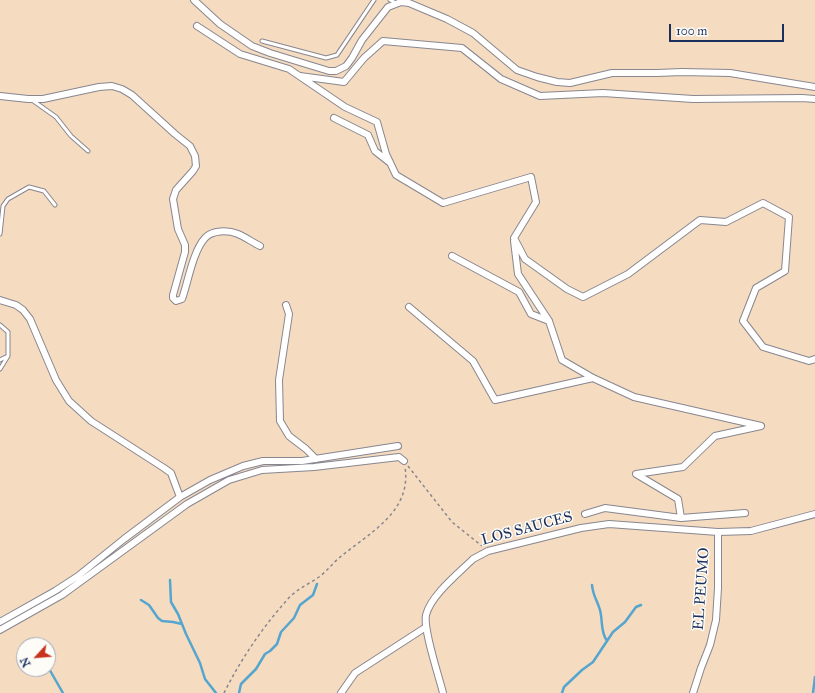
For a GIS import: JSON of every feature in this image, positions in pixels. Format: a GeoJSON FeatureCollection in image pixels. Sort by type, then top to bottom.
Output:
{"type":"FeatureCollection","features":[{"type":"Feature","properties":{"kind":"street"},"geometry":{"type":"LineString","coordinates":[[194,0],[220,24],[252,46],[329,71],[336,71],[346,66],[362,40],[393,2],[409,4],[460,25],[473,33],[516,70],[557,82],[570,83],[612,74],[682,72],[730,73],[815,87]]}},
{"type":"Feature","properties":{"kind":"street"},"geometry":{"type":"LineString","coordinates":[[197,26],[240,54],[289,69],[345,107],[377,122],[386,154],[396,174],[443,203],[530,177],[536,202],[514,238],[518,274],[549,321],[562,360],[593,378],[634,397],[761,426],[715,436],[683,467],[636,474],[678,499],[681,518]]}},
{"type":"Feature","properties":{"kind":"street"},"geometry":{"type":"LineString","coordinates":[[299,76],[344,82],[364,58],[383,41],[462,48],[501,79],[540,96],[603,93],[693,99],[815,99]]}},
{"type":"Feature","properties":{"kind":"street"},"geometry":{"type":"LineString","coordinates":[[0,96],[31,99],[50,98],[99,87],[112,86],[122,89],[132,95],[190,146],[195,156],[196,166],[193,172],[176,190],[173,199],[178,229],[185,244],[185,252],[173,295],[173,298],[176,301],[182,299],[198,250],[205,238],[209,235],[228,232],[237,234],[260,246]]}},
{"type":"Feature","properties":{"kind":"street"},"geometry":{"type":"LineString","coordinates":[[334,118],[368,135],[374,151],[390,163]]}},
{"type":"Feature","properties":{"kind":"street"},"geometry":{"type":"LineString","coordinates":[[514,238],[525,259],[567,289],[583,297],[628,274],[700,220],[726,222],[763,203],[789,218],[785,271],[756,288],[743,321],[764,347],[809,361],[815,359]]}},
{"type":"Feature","properties":{"kind":"street"},"geometry":{"type":"LineString","coordinates":[[452,256],[519,292],[531,314],[549,321]]}},
{"type":"Feature","properties":{"kind":"street"},"geometry":{"type":"LineString","coordinates":[[0,300],[16,305],[30,319],[56,380],[69,402],[91,421],[168,470],[171,473],[180,496]]}},
{"type":"Feature","properties":{"kind":"street"},"geometry":{"type":"LineString","coordinates":[[286,305],[289,314],[279,380],[280,421],[289,436],[316,459]]}},
{"type":"Feature","properties":{"kind":"street"},"geometry":{"type":"LineString","coordinates":[[409,307],[473,361],[495,400],[593,378]]}},
{"type":"Feature","properties":{"kind":"street"},"geometry":{"type":"LineString","coordinates":[[0,622],[55,591],[78,576],[180,496],[210,480],[243,466],[263,461],[302,461],[398,446]]}},
{"type":"Feature","properties":{"kind":"street"},"geometry":{"type":"LineString","coordinates":[[0,630],[62,595],[187,504],[229,480],[262,470],[314,467],[399,457],[404,461]]}},
{"type":"Feature","properties":{"kind":"street"},"geometry":{"type":"LineString","coordinates":[[585,514],[605,508],[681,518],[745,513]]}},
{"type":"Feature","properties":{"kind":"street","name":"LOS SAUCES"},"geometry":{"type":"LineString","coordinates":[[443,693],[426,627],[426,616],[436,596],[473,559],[488,551],[581,528],[609,524],[718,532],[751,531],[815,514]]}},
{"type":"Feature","properties":{"kind":"street","name":"EL PEUMO"},"geometry":{"type":"LineString","coordinates":[[694,693],[701,668],[710,645],[716,620],[718,588],[718,532]]}},
{"type":"Feature","properties":{"kind":"street"},"geometry":{"type":"LineString","coordinates":[[341,693],[355,673],[426,627]]}},
{"type":"Feature","properties":{"kind":"lane"},"geometry":{"type":"LineString","coordinates":[[262,41],[326,58],[337,55],[374,0]]}},
{"type":"Feature","properties":{"kind":"lane"},"geometry":{"type":"LineString","coordinates":[[31,99],[56,117],[71,136],[88,151]]}},
{"type":"Feature","properties":{"kind":"lane"},"geometry":{"type":"LineString","coordinates":[[0,234],[3,206],[8,199],[29,187],[44,191],[55,205]]}},
{"type":"Feature","properties":{"kind":"lane"},"geometry":{"type":"LineString","coordinates":[[0,325],[8,332],[8,356],[0,369]]}},
{"type":"Feature","properties":{"kind":"lane"},"geometry":{"type":"LineString","coordinates":[[0,360],[8,356]]}},
{"type":"Feature","properties":{"kind":"path"},"geometry":{"type":"LineString","coordinates":[[404,461],[452,522],[488,551]]}},
{"type":"Feature","properties":{"kind":"path"},"geometry":{"type":"LineString","coordinates":[[224,693],[236,668],[256,638],[288,598],[320,576],[340,557],[358,545],[388,518],[402,498],[407,478],[404,461]]}},
{"type":"Feature","properties":{"kind":"waterway"},"geometry":{"type":"LineString","coordinates":[[170,580],[171,602],[200,663],[205,679],[216,693]]}},
{"type":"Feature","properties":{"kind":"waterway"},"geometry":{"type":"LineString","coordinates":[[239,693],[241,684],[256,669],[265,654],[277,644],[281,632],[294,618],[300,605],[313,595],[317,584]]}},
{"type":"Feature","properties":{"kind":"waterway"},"geometry":{"type":"LineString","coordinates":[[592,585],[601,614],[602,630],[607,641]]}},
{"type":"Feature","properties":{"kind":"waterway"},"geometry":{"type":"LineString","coordinates":[[141,600],[149,605],[158,618],[162,621],[182,624]]}},
{"type":"Feature","properties":{"kind":"waterway"},"geometry":{"type":"LineString","coordinates":[[562,693],[564,687],[593,662],[613,632],[625,622],[636,607],[641,605]]}},
{"type":"Feature","properties":{"kind":"waterway"},"geometry":{"type":"LineString","coordinates":[[54,677],[63,693]]}},
{"type":"Feature","properties":{"kind":"waterway"},"geometry":{"type":"LineString","coordinates":[[813,693],[815,677]]}}]}
